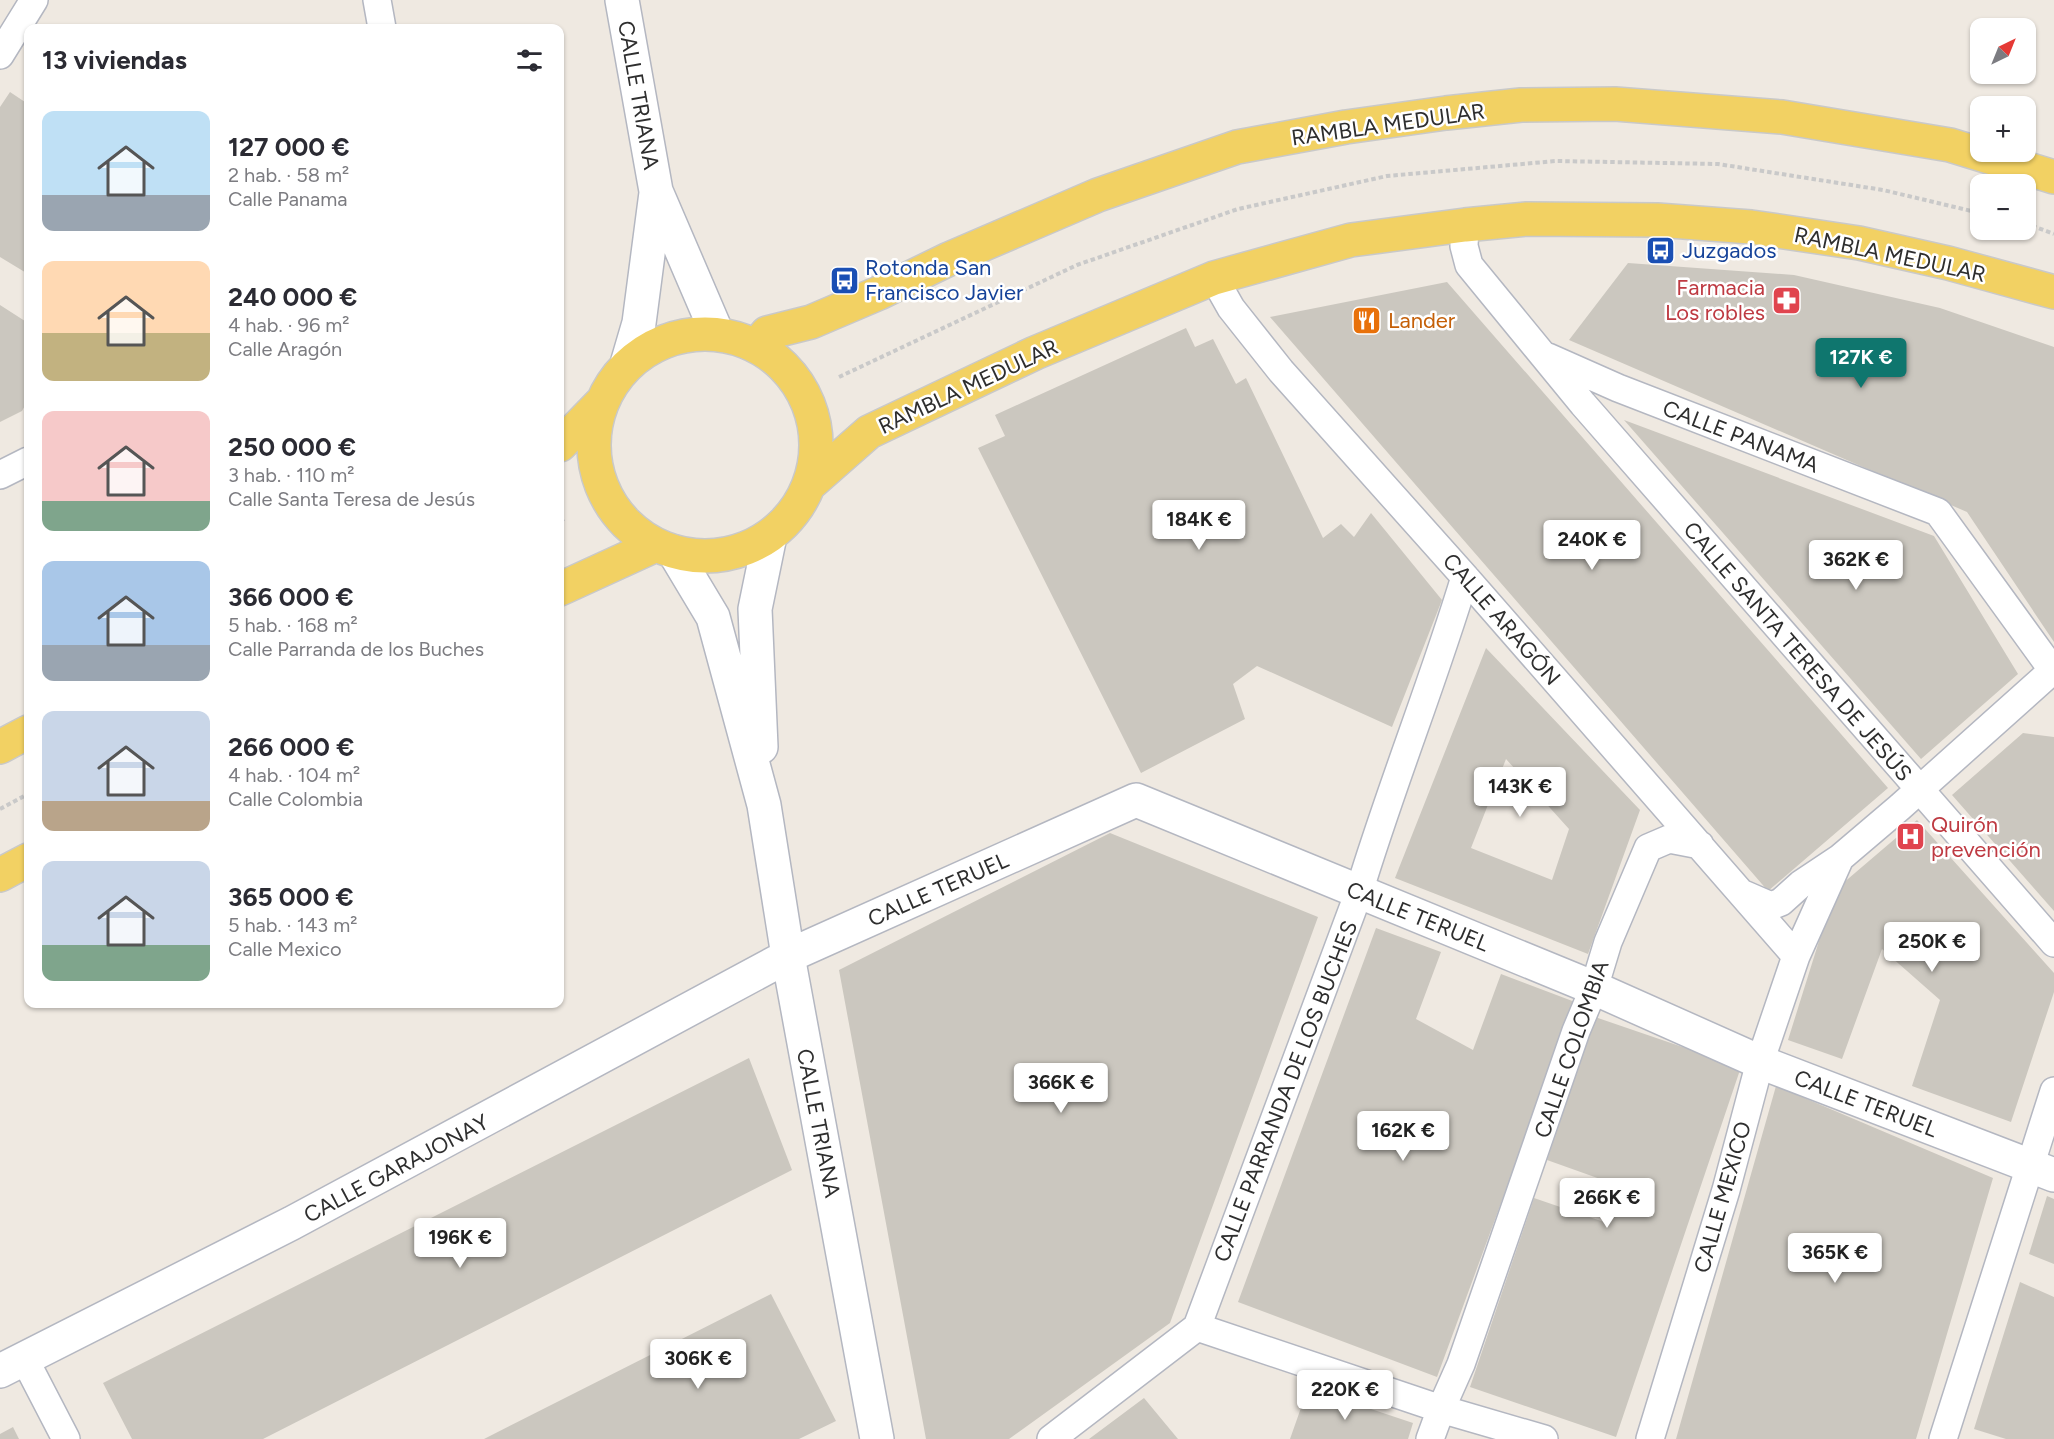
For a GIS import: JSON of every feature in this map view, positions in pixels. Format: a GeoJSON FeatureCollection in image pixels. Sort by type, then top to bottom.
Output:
{"type":"FeatureCollection","features":[{"type":"Feature","properties":{"kind":"main road","name":"RAMBLA MEDULAR"},"geometry":{"type":"LineString","coordinates":[[757,345],[767,333],[821,317],[879,293],[949,259],[1098,195],[1237,147],[1346,127],[1446,113],[1521,105],[1615,104],[1782,117],[1950,145],[2054,177]]}},
{"type":"Feature","properties":{"kind":"main road","name":"RAMBLA MEDULAR"},"geometry":{"type":"LineString","coordinates":[[811,483],[868,432],[1035,353],[1214,278],[1351,240],[1527,219],[1656,220],[1751,227],[1859,243],[1948,263],[2054,292]]}},
{"type":"Feature","properties":{"kind":"main road"},"geometry":{"type":"LineString","coordinates":[[564,441],[601,403],[627,364],[664,340],[690,333],[717,333],[757,345],[789,369],[810,404],[818,443],[811,483],[794,513],[770,536],[740,551],[707,557],[665,548],[627,525],[607,498],[596,465],[594,431],[601,403]]}},
{"type":"Feature","properties":{"kind":"main road"},"geometry":{"type":"LineString","coordinates":[[564,587],[665,548]]}},
{"type":"Feature","properties":{"kind":"main road"},"geometry":{"type":"LineString","coordinates":[[0,747],[24,734]]}},
{"type":"Feature","properties":{"kind":"main road"},"geometry":{"type":"LineString","coordinates":[[0,875],[24,862]]}},
{"type":"Feature","properties":{"kind":"street"},"geometry":{"type":"LineString","coordinates":[[0,55],[34,0]]}},
{"type":"Feature","properties":{"kind":"street"},"geometry":{"type":"LineString","coordinates":[[377,0],[381,24]]}},
{"type":"Feature","properties":{"kind":"street","name":"CALLE TRIANA"},"geometry":{"type":"LineString","coordinates":[[622,0],[656,191],[717,333]]}},
{"type":"Feature","properties":{"kind":"street","name":"CALLE TRIANA"},"geometry":{"type":"LineString","coordinates":[[627,364],[639,323],[656,191]]}},
{"type":"Feature","properties":{"kind":"street","name":"CALLE SANTA TERESA DE JESÚS"},"geometry":{"type":"LineString","coordinates":[[1465,225],[1464,246],[1469,265],[1583,405],[2054,943]]}},
{"type":"Feature","properties":{"kind":"street","name":"CALLE ARAGÓN"},"geometry":{"type":"LineString","coordinates":[[1214,278],[1231,308],[1281,371],[1465,577],[1796,956]]}},
{"type":"Feature","properties":{"kind":"street","name":"CALLE PANAMA"},"geometry":{"type":"LineString","coordinates":[[1544,356],[1617,388],[1938,512],[2053,671]]}},
{"type":"Feature","properties":{"kind":"street"},"geometry":{"type":"LineString","coordinates":[[0,475],[24,463]]}},
{"type":"Feature","properties":{"kind":"street","name":"CALLE TRIANA"},"geometry":{"type":"LineString","coordinates":[[764,806],[755,609],[770,536]]}},
{"type":"Feature","properties":{"kind":"street","name":"CALLE TRIANA"},"geometry":{"type":"LineString","coordinates":[[665,548],[713,617],[764,806],[871,1437]]}},
{"type":"Feature","properties":{"kind":"street","name":"CALLE PARRANDA DE LOS BUCHES"},"geometry":{"type":"LineString","coordinates":[[1197,1327],[1359,892],[1465,577]]}},
{"type":"Feature","properties":{"kind":"street"},"geometry":{"type":"LineString","coordinates":[[1742,893],[1771,906],[1780,902],[1801,884],[1840,858],[2053,671]]}},
{"type":"Feature","properties":{"kind":"street","name":"CALLE TERUEL"},"geometry":{"type":"LineString","coordinates":[[788,956],[1136,800],[1594,988],[1760,1062],[2043,1171]]}},
{"type":"Feature","properties":{"kind":"street","name":"CALLE COLOMBIA"},"geometry":{"type":"LineString","coordinates":[[1430,1439],[1461,1364],[1576,1031],[1594,988],[1608,942],[1648,848],[1669,839],[1700,845]]}},
{"type":"Feature","properties":{"kind":"street","name":"CALLE MEXICO"},"geometry":{"type":"LineString","coordinates":[[1650,1439],[1726,1190],[1760,1062],[1796,956],[1840,858]]}},
{"type":"Feature","properties":{"kind":"street","name":"CALLE GARAJONAY"},"geometry":{"type":"LineString","coordinates":[[12,1365],[292,1224],[788,956]]}},
{"type":"Feature","properties":{"kind":"street"},"geometry":{"type":"LineString","coordinates":[[1943,1439],[2043,1171],[2054,1091]]}},
{"type":"Feature","properties":{"kind":"street"},"geometry":{"type":"LineString","coordinates":[[1051,1439],[1197,1327],[1441,1409],[1544,1439]]}},
{"type":"Feature","properties":{"kind":"street"},"geometry":{"type":"LineString","coordinates":[[12,1365],[66,1439]]}},
{"type":"Feature","properties":{"kind":"path"},"geometry":{"type":"LineString","coordinates":[[2036,227],[2054,234]]}},
{"type":"Feature","properties":{"kind":"path"},"geometry":{"type":"LineString","coordinates":[[0,809],[24,796]]}},
{"type":"Feature","properties":{"kind":"building"},"geometry":{"type":"Polygon","coordinates":[[[10,92],[24,101],[24,272],[0,257],[0,107],[10,92]]]}},
{"type":"Feature","properties":{"kind":"building"},"geometry":{"type":"Polygon","coordinates":[[[1628,263],[1794,275],[1940,308],[2054,347],[2054,642],[1967,512],[1569,340],[1628,263]]]}},
{"type":"Feature","properties":{"kind":"building"},"geometry":{"type":"Polygon","coordinates":[[[1447,282],[1888,788],[1768,891],[1270,317],[1447,282]]]}},
{"type":"Feature","properties":{"kind":"building"},"geometry":{"type":"Polygon","coordinates":[[[0,305],[24,320],[24,407],[22,411],[0,422],[0,305]]]}},
{"type":"Feature","properties":{"kind":"building"},"geometry":{"type":"Polygon","coordinates":[[[1186,328],[1195,347],[1213,339],[1236,384],[1246,378],[1323,538],[1341,524],[1354,537],[1371,513],[1442,600],[1392,727],[1257,666],[1233,684],[1245,719],[1141,773],[978,448],[1005,436],[995,415],[1186,328]]]}},
{"type":"Feature","properties":{"kind":"building"},"geometry":{"type":"Polygon","coordinates":[[[1624,420],[1934,536],[2018,674],[1921,759],[1624,420]]]}},
{"type":"Feature","properties":{"kind":"building"},"geometry":{"type":"Polygon","coordinates":[[[1486,648],[1640,810],[1588,954],[1395,878],[1486,648]],[[1506,759],[1471,848],[1552,880],[1569,829],[1506,759]]]}},
{"type":"Feature","properties":{"kind":"building"},"geometry":{"type":"Polygon","coordinates":[[[2023,733],[2054,737],[2054,911],[1952,795],[2023,733]]]}},
{"type":"Feature","properties":{"kind":"building"},"geometry":{"type":"Polygon","coordinates":[[[1917,820],[2054,973],[2054,992],[2011,1122],[1912,1086],[1940,1000],[1882,949],[1842,1059],[1788,1040],[1835,890],[1917,820]]]}},
{"type":"Feature","properties":{"kind":"building"},"geometry":{"type":"Polygon","coordinates":[[[1110,833],[1318,917],[1170,1323],[1009,1439],[926,1439],[839,970],[1110,833]]]}},
{"type":"Feature","properties":{"kind":"building"},"geometry":{"type":"Polygon","coordinates":[[[1376,928],[1441,952],[1416,1019],[1473,1050],[1501,974],[1575,1002],[1437,1377],[1238,1302],[1376,928]]]}},
{"type":"Feature","properties":{"kind":"building"},"geometry":{"type":"Polygon","coordinates":[[[1595,1017],[1741,1067],[1616,1437],[1470,1387],[1534,1198],[1604,1222],[1617,1185],[1547,1160],[1595,1017]]]}},
{"type":"Feature","properties":{"kind":"building"},"geometry":{"type":"Polygon","coordinates":[[[749,1058],[792,1170],[263,1439],[132,1439],[103,1383],[749,1058]]]}},
{"type":"Feature","properties":{"kind":"building"},"geometry":{"type":"Polygon","coordinates":[[[1776,1086],[1993,1178],[1916,1439],[1676,1439],[1776,1086]]]}},
{"type":"Feature","properties":{"kind":"building"},"geometry":{"type":"Polygon","coordinates":[[[2047,1196],[2054,1199],[2054,1264],[2029,1254],[2047,1196]]]}},
{"type":"Feature","properties":{"kind":"building"},"geometry":{"type":"Polygon","coordinates":[[[2020,1282],[2054,1297],[2054,1439],[2006,1439],[1974,1429],[2020,1282]]]}},
{"type":"Feature","properties":{"kind":"building"},"geometry":{"type":"Polygon","coordinates":[[[771,1294],[836,1421],[799,1439],[484,1439],[771,1294]]]}},
{"type":"Feature","properties":{"kind":"building"},"geometry":{"type":"Polygon","coordinates":[[[1308,1388],[1413,1423],[1408,1439],[1290,1439],[1308,1388]]]}},
{"type":"Feature","properties":{"kind":"building"},"geometry":{"type":"Polygon","coordinates":[[[1144,1398],[1178,1439],[1089,1439],[1144,1398]]]}},
{"type":"Feature","properties":{"kind":"building"},"geometry":{"type":"Polygon","coordinates":[[[13,1427],[19,1439],[0,1439],[0,1434],[13,1427]]]}},
{"type":"Feature","properties":{"kind":"place","name":"Juzgados"},"geometry":{"type":"Point","coordinates":[1661,250]}},
{"type":"Feature","properties":{"kind":"place","name":"Rotonda San Francisco Javier"},"geometry":{"type":"Point","coordinates":[844,280]}},
{"type":"Feature","properties":{"kind":"place","name":"Farmacia Los robles"},"geometry":{"type":"Point","coordinates":[1786,300]}},
{"type":"Feature","properties":{"kind":"place","name":"Lander"},"geometry":{"type":"Point","coordinates":[1367,320]}},
{"type":"Feature","properties":{"kind":"place","name":"Quirón prevención"},"geometry":{"type":"Point","coordinates":[1910,837]}}]}
